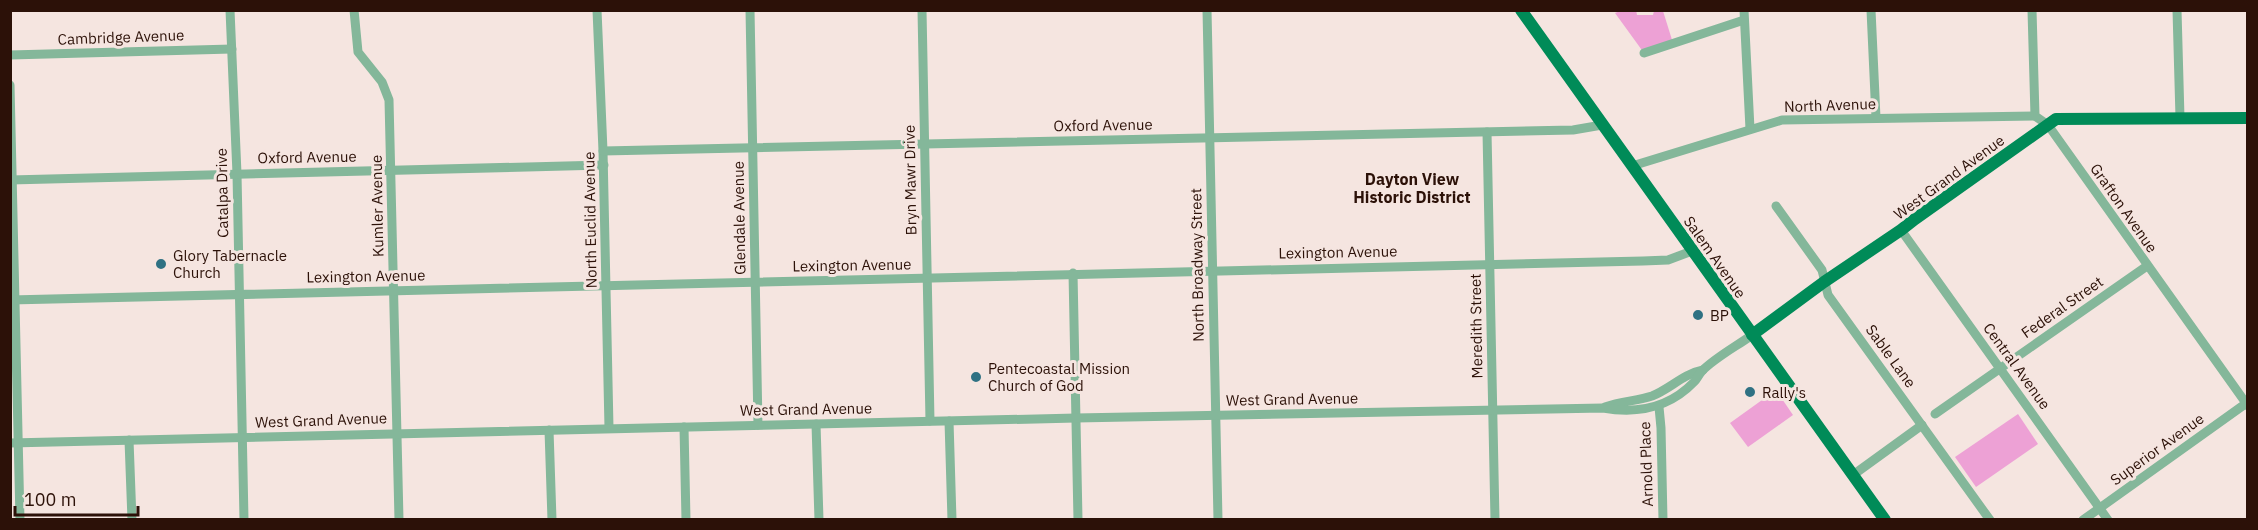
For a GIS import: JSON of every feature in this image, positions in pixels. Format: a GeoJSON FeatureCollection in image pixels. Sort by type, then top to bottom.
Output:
{"type":"FeatureCollection","features":[{"type":"Feature","properties":{"kind":"main road","name":"Salem Avenue"},"geometry":{"type":"LineString","coordinates":[[1521,10],[1886,519]]}},
{"type":"Feature","properties":{"kind":"main road","name":"West Grand Avenue"},"geometry":{"type":"LineString","coordinates":[[1752,335],[2056,119],[2247,118]]}},
{"type":"Feature","properties":{"kind":"street","name":"Catalpa Drive"},"geometry":{"type":"LineString","coordinates":[[230,10],[237,174],[244,519]]}},
{"type":"Feature","properties":{"kind":"street","name":"Kumler Avenue"},"geometry":{"type":"LineString","coordinates":[[354,10],[358,52],[382,82],[389,100],[399,519]]}},
{"type":"Feature","properties":{"kind":"street","name":"North Euclid Avenue"},"geometry":{"type":"LineString","coordinates":[[597,10],[604,165],[609,428]]}},
{"type":"Feature","properties":{"kind":"street","name":"Glendale Avenue"},"geometry":{"type":"LineString","coordinates":[[750,10],[758,425]]}},
{"type":"Feature","properties":{"kind":"street","name":"Bryn Mawr Drive"},"geometry":{"type":"LineString","coordinates":[[922,10],[930,421]]}},
{"type":"Feature","properties":{"kind":"street","name":"North Broadway Street"},"geometry":{"type":"LineString","coordinates":[[1207,10],[1218,519]]}},
{"type":"Feature","properties":{"kind":"street"},"geometry":{"type":"LineString","coordinates":[[1871,10],[1876,118]]}},
{"type":"Feature","properties":{"kind":"street"},"geometry":{"type":"LineString","coordinates":[[2032,10],[2035,116]]}},
{"type":"Feature","properties":{"kind":"street"},"geometry":{"type":"LineString","coordinates":[[2177,10],[2180,118]]}},
{"type":"Feature","properties":{"kind":"street"},"geometry":{"type":"LineString","coordinates":[[1644,53],[1744,15],[1750,129]]}},
{"type":"Feature","properties":{"kind":"street","name":"Cambridge Avenue"},"geometry":{"type":"LineString","coordinates":[[10,55],[232,49]]}},
{"type":"Feature","properties":{"kind":"street"},"geometry":{"type":"LineString","coordinates":[[10,85],[14,443],[20,519]]}},
{"type":"Feature","properties":{"kind":"street","name":"North Avenue"},"geometry":{"type":"LineString","coordinates":[[1632,166],[1750,129],[1790,119],[2035,116]]}},
{"type":"Feature","properties":{"kind":"street","name":"Grafton Avenue"},"geometry":{"type":"LineString","coordinates":[[2035,116],[2048,125],[2247,404]]}},
{"type":"Feature","properties":{"kind":"street","name":"Oxford Avenue"},"geometry":{"type":"LineString","coordinates":[[603,151],[1573,130],[1602,125]]}},
{"type":"Feature","properties":{"kind":"street","name":"Meredith Street"},"geometry":{"type":"LineString","coordinates":[[1487,132],[1495,519]]}},
{"type":"Feature","properties":{"kind":"street","name":"Oxford Avenue"},"geometry":{"type":"LineString","coordinates":[[11,180],[604,165]]}},
{"type":"Feature","properties":{"kind":"street","name":"Sable Lane"},"geometry":{"type":"LineString","coordinates":[[1776,206],[1822,270],[1828,295],[1990,519]]}},
{"type":"Feature","properties":{"kind":"street","name":"Central Avenue"},"geometry":{"type":"LineString","coordinates":[[1901,231],[2108,519]]}},
{"type":"Feature","properties":{"kind":"street","name":"Lexington Avenue"},"geometry":{"type":"LineString","coordinates":[[13,300],[1668,260],[1692,251]]}},
{"type":"Feature","properties":{"kind":"street","name":"Federal Street"},"geometry":{"type":"LineString","coordinates":[[1935,414],[2147,266]]}},
{"type":"Feature","properties":{"kind":"street"},"geometry":{"type":"LineString","coordinates":[[1073,273],[1078,519]]}},
{"type":"Feature","properties":{"kind":"street","name":"West Grand Avenue"},"geometry":{"type":"LineString","coordinates":[[1603,408],[1655,395],[1685,376],[1703,370],[1752,335]]}},
{"type":"Feature","properties":{"kind":"street","name":"West Grand Avenue"},"geometry":{"type":"LineString","coordinates":[[14,443],[1215,415],[1603,408],[1622,411],[1659,407],[1694,382],[1703,370]]}},
{"type":"Feature","properties":{"kind":"street","name":"Superior Avenue"},"geometry":{"type":"LineString","coordinates":[[2084,519],[2247,404]]}},
{"type":"Feature","properties":{"kind":"street","name":"Arnold Place"},"geometry":{"type":"LineString","coordinates":[[1659,407],[1663,519]]}},
{"type":"Feature","properties":{"kind":"street"},"geometry":{"type":"LineString","coordinates":[[949,421],[952,519]]}},
{"type":"Feature","properties":{"kind":"street"},"geometry":{"type":"LineString","coordinates":[[816,424],[819,519]]}},
{"type":"Feature","properties":{"kind":"street"},"geometry":{"type":"LineString","coordinates":[[1853,475],[1922,425]]}},
{"type":"Feature","properties":{"kind":"street"},"geometry":{"type":"LineString","coordinates":[[684,427],[686,519]]}},
{"type":"Feature","properties":{"kind":"street"},"geometry":{"type":"LineString","coordinates":[[549,430],[552,519]]}},
{"type":"Feature","properties":{"kind":"street"},"geometry":{"type":"LineString","coordinates":[[129,440],[132,519]]}},
{"type":"Feature","properties":{"kind":"shaded area"},"geometry":{"type":"Polygon","coordinates":[[[1636,10],[1637,15],[1653,15],[1654,11],[1663,11],[1673,43],[1644,53],[1615,13],[1636,10]]]}},
{"type":"Feature","properties":{"kind":"shaded area"},"geometry":{"type":"Polygon","coordinates":[[[1776,390],[1793,415],[1748,447],[1730,423],[1776,390]]]}},
{"type":"Feature","properties":{"kind":"shaded area"},"geometry":{"type":"Polygon","coordinates":[[[2018,414],[2038,444],[1976,487],[1955,457],[2018,414]]]}},
{"type":"Feature","properties":{"kind":"place","name":"Glory Tabernacle Church"},"geometry":{"type":"Point","coordinates":[161,264]}},
{"type":"Feature","properties":{"kind":"place","name":"BP"},"geometry":{"type":"Point","coordinates":[1698,315]}},
{"type":"Feature","properties":{"kind":"place","name":"Pentecoastal Mission Church of God"},"geometry":{"type":"Point","coordinates":[976,377]}},
{"type":"Feature","properties":{"kind":"place","name":"Rally's"},"geometry":{"type":"Point","coordinates":[1750,392]}},
{"type":"Feature","properties":{"kind":"district","name":"Dayton View Historic District"},"geometry":{"type":"Point","coordinates":[1412,188]}}]}
